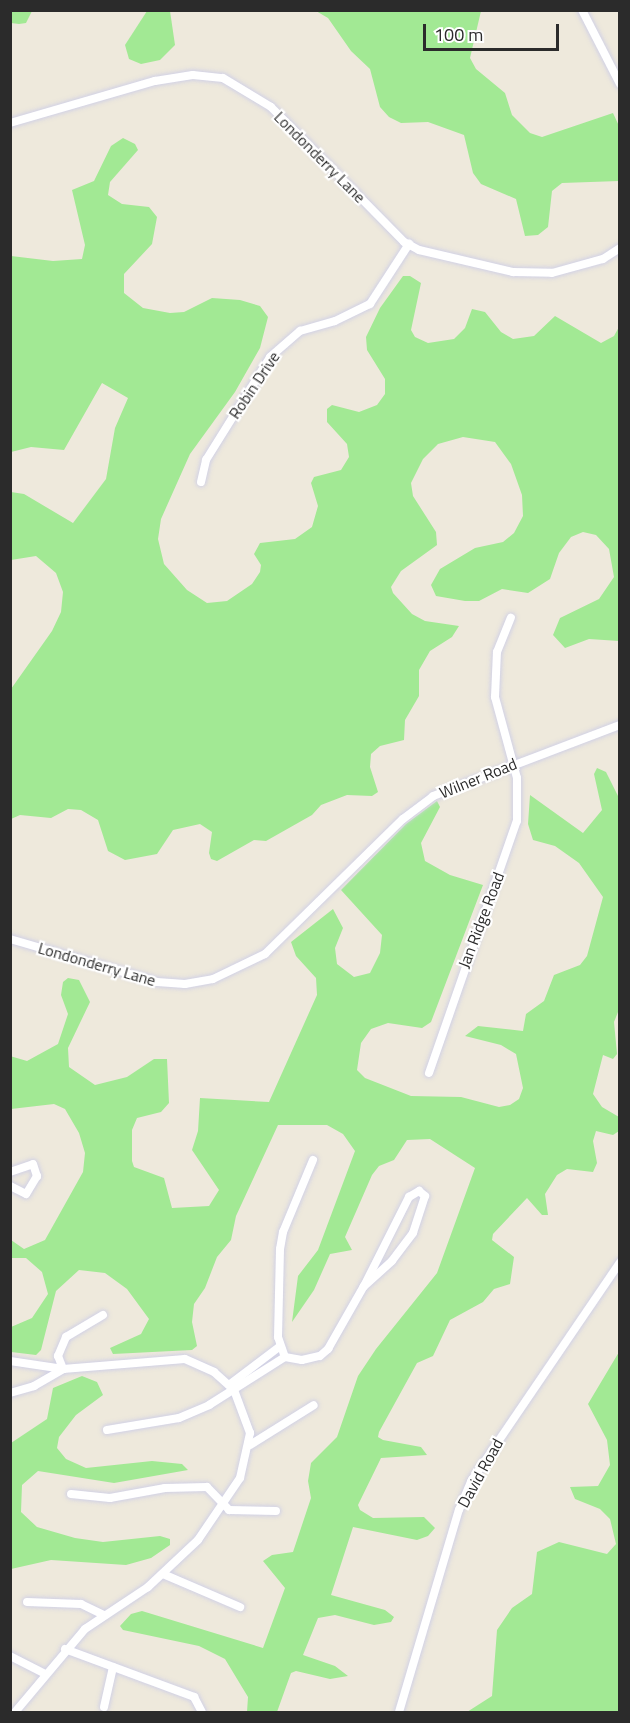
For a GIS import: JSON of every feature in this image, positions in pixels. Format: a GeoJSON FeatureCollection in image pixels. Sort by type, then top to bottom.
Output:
{"type":"FeatureCollection","features":[{"type":"Feature","properties":{"kind":"street"},"geometry":{"type":"LineString","coordinates":[[582,10],[620,84]]}},
{"type":"Feature","properties":{"kind":"street","name":"Londonderry Lane"},"geometry":{"type":"LineString","coordinates":[[10,123],[155,81],[193,75],[223,78],[271,107],[409,244],[446,258],[513,272],[552,273],[579,267],[620,248]]}},
{"type":"Feature","properties":{"kind":"street","name":"Robin Drive"},"geometry":{"type":"LineString","coordinates":[[201,482],[206,460],[270,357],[300,331],[343,318],[370,304],[409,244]]}},
{"type":"Feature","properties":{"kind":"street","name":"Jan Ridge Road"},"geometry":{"type":"LineString","coordinates":[[429,1073],[517,821],[519,801],[513,765],[502,736],[495,679],[497,652],[511,618]]}},
{"type":"Feature","properties":{"kind":"street","name":"Wilner Road"},"geometry":{"type":"LineString","coordinates":[[332,890],[403,819],[433,796],[620,725]]}},
{"type":"Feature","properties":{"kind":"street","name":"Londonderry Lane"},"geometry":{"type":"LineString","coordinates":[[10,939],[157,982],[185,984],[213,980],[265,954],[332,890]]}},
{"type":"Feature","properties":{"kind":"street"},"geometry":{"type":"LineString","coordinates":[[285,1357],[279,1347],[277,1299],[283,1232],[313,1160]]}},
{"type":"Feature","properties":{"kind":"street"},"geometry":{"type":"LineString","coordinates":[[10,1172],[33,1164],[37,1176],[26,1194],[10,1186]]}},
{"type":"Feature","properties":{"kind":"street"},"geometry":{"type":"LineString","coordinates":[[108,1430],[178,1418],[285,1357],[302,1360],[320,1356],[328,1349],[364,1286],[409,1197],[419,1191],[424,1196],[413,1233],[392,1261],[364,1286]]}},
{"type":"Feature","properties":{"kind":"street","name":"David Road"},"geometry":{"type":"LineString","coordinates":[[399,1713],[459,1510],[472,1480],[620,1262]]}},
{"type":"Feature","properties":{"kind":"street"},"geometry":{"type":"LineString","coordinates":[[63,1369],[58,1356],[66,1337],[103,1315]]}},
{"type":"Feature","properties":{"kind":"street"},"geometry":{"type":"LineString","coordinates":[[231,1388],[279,1347]]}},
{"type":"Feature","properties":{"kind":"street"},"geometry":{"type":"LineString","coordinates":[[10,1361],[63,1369],[185,1359],[206,1368],[231,1388],[246,1416],[250,1445],[240,1478],[198,1539],[163,1574],[104,1615],[65,1649],[15,1713]]}},
{"type":"Feature","properties":{"kind":"street"},"geometry":{"type":"LineString","coordinates":[[10,1393],[34,1386],[63,1369]]}},
{"type":"Feature","properties":{"kind":"street"},"geometry":{"type":"LineString","coordinates":[[250,1445],[314,1405]]}},
{"type":"Feature","properties":{"kind":"street"},"geometry":{"type":"LineString","coordinates":[[71,1494],[110,1498],[207,1487],[223,1504],[240,1512],[276,1512]]}},
{"type":"Feature","properties":{"kind":"street"},"geometry":{"type":"LineString","coordinates":[[163,1574],[240,1607]]}},
{"type":"Feature","properties":{"kind":"street"},"geometry":{"type":"LineString","coordinates":[[27,1602],[81,1605],[104,1615]]}},
{"type":"Feature","properties":{"kind":"street"},"geometry":{"type":"LineString","coordinates":[[65,1649],[194,1697],[202,1713]]}},
{"type":"Feature","properties":{"kind":"street"},"geometry":{"type":"LineString","coordinates":[[10,1656],[44,1673]]}},
{"type":"Feature","properties":{"kind":"street"},"geometry":{"type":"LineString","coordinates":[[104,1707],[112,1667]]}},
{"type":"Feature","properties":{"kind":"green space"},"geometry":{"type":"Polygon","coordinates":[[[11,10],[32,11],[26,23],[19,24],[11,23],[11,10]]]}},
{"type":"Feature","properties":{"kind":"green space"},"geometry":{"type":"Polygon","coordinates":[[[147,11],[170,11],[175,45],[160,60],[141,64],[129,59],[125,45],[147,11]]]}},
{"type":"Feature","properties":{"kind":"green space"},"geometry":{"type":"Polygon","coordinates":[[[316,11],[481,11],[470,58],[476,69],[505,93],[512,115],[530,133],[542,137],[613,113],[619,126],[619,181],[562,183],[552,191],[548,227],[538,235],[525,236],[516,199],[481,184],[473,173],[464,135],[428,122],[401,123],[389,117],[380,107],[370,69],[351,51],[328,18],[316,11]]]}},
{"type":"Feature","properties":{"kind":"green space"},"geometry":{"type":"Polygon","coordinates":[[[123,138],[135,144],[138,150],[110,182],[108,195],[122,204],[149,207],[157,217],[152,244],[124,274],[124,293],[143,308],[170,313],[184,312],[212,298],[240,300],[260,306],[268,317],[260,348],[235,392],[190,454],[161,519],[158,539],[164,564],[187,590],[207,603],[227,601],[252,584],[260,572],[261,565],[254,554],[260,543],[295,539],[312,527],[318,506],[311,483],[314,477],[341,470],[349,457],[347,444],[327,422],[327,409],[332,405],[359,412],[377,405],[385,394],[385,379],[367,350],[366,337],[380,308],[403,276],[410,276],[421,283],[411,330],[415,337],[428,343],[454,339],[465,328],[472,309],[485,312],[501,332],[513,339],[534,336],[555,316],[601,343],[614,336],[619,327],[619,641],[589,639],[565,648],[553,635],[560,618],[599,599],[614,577],[609,549],[596,535],[583,532],[571,537],[559,553],[550,579],[528,593],[502,589],[479,601],[436,596],[431,585],[440,569],[475,548],[503,542],[514,533],[523,516],[522,495],[511,464],[495,442],[463,437],[438,444],[423,459],[411,483],[413,496],[436,532],[437,545],[401,571],[391,587],[393,593],[412,614],[425,621],[459,626],[452,637],[430,651],[419,670],[419,696],[405,720],[404,740],[380,746],[371,754],[370,767],[378,792],[372,796],[347,795],[321,805],[312,815],[266,841],[254,840],[217,861],[211,859],[209,853],[212,832],[200,824],[173,830],[157,854],[125,860],[108,851],[98,820],[81,810],[68,809],[51,818],[20,815],[11,819],[11,689],[52,631],[61,612],[63,592],[56,573],[36,556],[11,560],[11,492],[24,494],[73,523],[106,479],[115,428],[128,398],[102,383],[64,450],[31,447],[11,452],[11,256],[53,261],[82,259],[85,245],[72,190],[94,181],[111,146],[123,138]]]}},
{"type":"Feature","properties":{"kind":"green space"},"geometry":{"type":"Polygon","coordinates":[[[597,768],[606,772],[619,798],[620,1007],[614,1022],[617,1054],[613,1059],[603,1055],[593,1094],[602,1107],[619,1117],[619,1131],[613,1135],[596,1131],[593,1141],[597,1163],[593,1172],[567,1169],[557,1175],[545,1194],[548,1215],[542,1215],[527,1198],[493,1234],[492,1240],[514,1257],[510,1284],[494,1289],[483,1302],[450,1320],[433,1356],[417,1363],[379,1432],[378,1437],[383,1440],[421,1447],[427,1455],[381,1458],[358,1505],[360,1510],[373,1518],[424,1517],[435,1528],[428,1536],[417,1540],[353,1527],[331,1595],[385,1610],[394,1617],[391,1622],[374,1625],[335,1615],[318,1618],[303,1655],[335,1666],[348,1676],[330,1679],[296,1671],[291,1673],[277,1712],[247,1712],[248,1697],[225,1659],[199,1646],[123,1630],[120,1626],[131,1614],[142,1611],[263,1648],[285,1588],[263,1561],[272,1555],[293,1552],[311,1498],[308,1481],[311,1463],[337,1437],[358,1376],[376,1349],[437,1273],[475,1168],[430,1139],[407,1140],[394,1160],[379,1166],[372,1175],[345,1237],[352,1250],[330,1254],[314,1290],[292,1322],[298,1276],[318,1250],[355,1151],[343,1134],[327,1125],[278,1125],[236,1216],[231,1240],[217,1257],[205,1288],[194,1304],[192,1322],[197,1346],[192,1350],[113,1354],[110,1348],[141,1334],[149,1319],[127,1289],[105,1273],[79,1270],[56,1291],[41,1350],[36,1355],[11,1352],[11,1327],[32,1318],[48,1294],[42,1272],[26,1258],[11,1258],[11,1240],[24,1249],[45,1240],[83,1172],[85,1153],[79,1133],[65,1109],[54,1104],[11,1109],[10,1056],[27,1061],[58,1044],[68,1014],[61,995],[63,982],[68,978],[79,980],[90,1002],[68,1048],[69,1067],[95,1085],[127,1077],[154,1059],[167,1059],[169,1103],[161,1112],[137,1118],[132,1130],[132,1161],[134,1167],[164,1178],[172,1208],[209,1206],[219,1190],[192,1150],[198,1131],[200,1098],[269,1102],[317,995],[316,978],[296,956],[291,942],[333,909],[343,928],[335,948],[337,964],[354,977],[370,973],[380,953],[382,935],[341,890],[406,824],[437,801],[440,807],[421,843],[425,861],[450,875],[483,885],[431,1022],[422,1028],[388,1023],[371,1029],[361,1043],[357,1070],[365,1078],[411,1096],[461,1097],[499,1107],[510,1105],[519,1099],[523,1088],[516,1054],[501,1045],[465,1036],[478,1026],[523,1031],[526,1014],[544,1001],[554,975],[580,965],[587,956],[603,897],[579,863],[555,846],[533,840],[528,824],[530,795],[583,833],[602,810],[594,774],[597,768]]]}},
{"type":"Feature","properties":{"kind":"green space"},"geometry":{"type":"Polygon","coordinates":[[[619,1352],[619,1712],[467,1712],[492,1696],[497,1630],[512,1608],[532,1594],[537,1552],[559,1542],[607,1554],[616,1544],[610,1519],[600,1509],[575,1499],[570,1487],[598,1486],[610,1465],[607,1440],[588,1404],[619,1352]]]}},
{"type":"Feature","properties":{"kind":"green space"},"geometry":{"type":"Polygon","coordinates":[[[82,1376],[97,1382],[103,1395],[76,1415],[59,1437],[57,1448],[66,1459],[86,1468],[152,1461],[182,1464],[188,1470],[114,1483],[38,1471],[22,1485],[21,1512],[37,1527],[75,1538],[103,1542],[160,1536],[170,1539],[170,1545],[151,1558],[126,1565],[51,1560],[11,1569],[11,1443],[47,1419],[53,1388],[82,1376]]]}}]}
